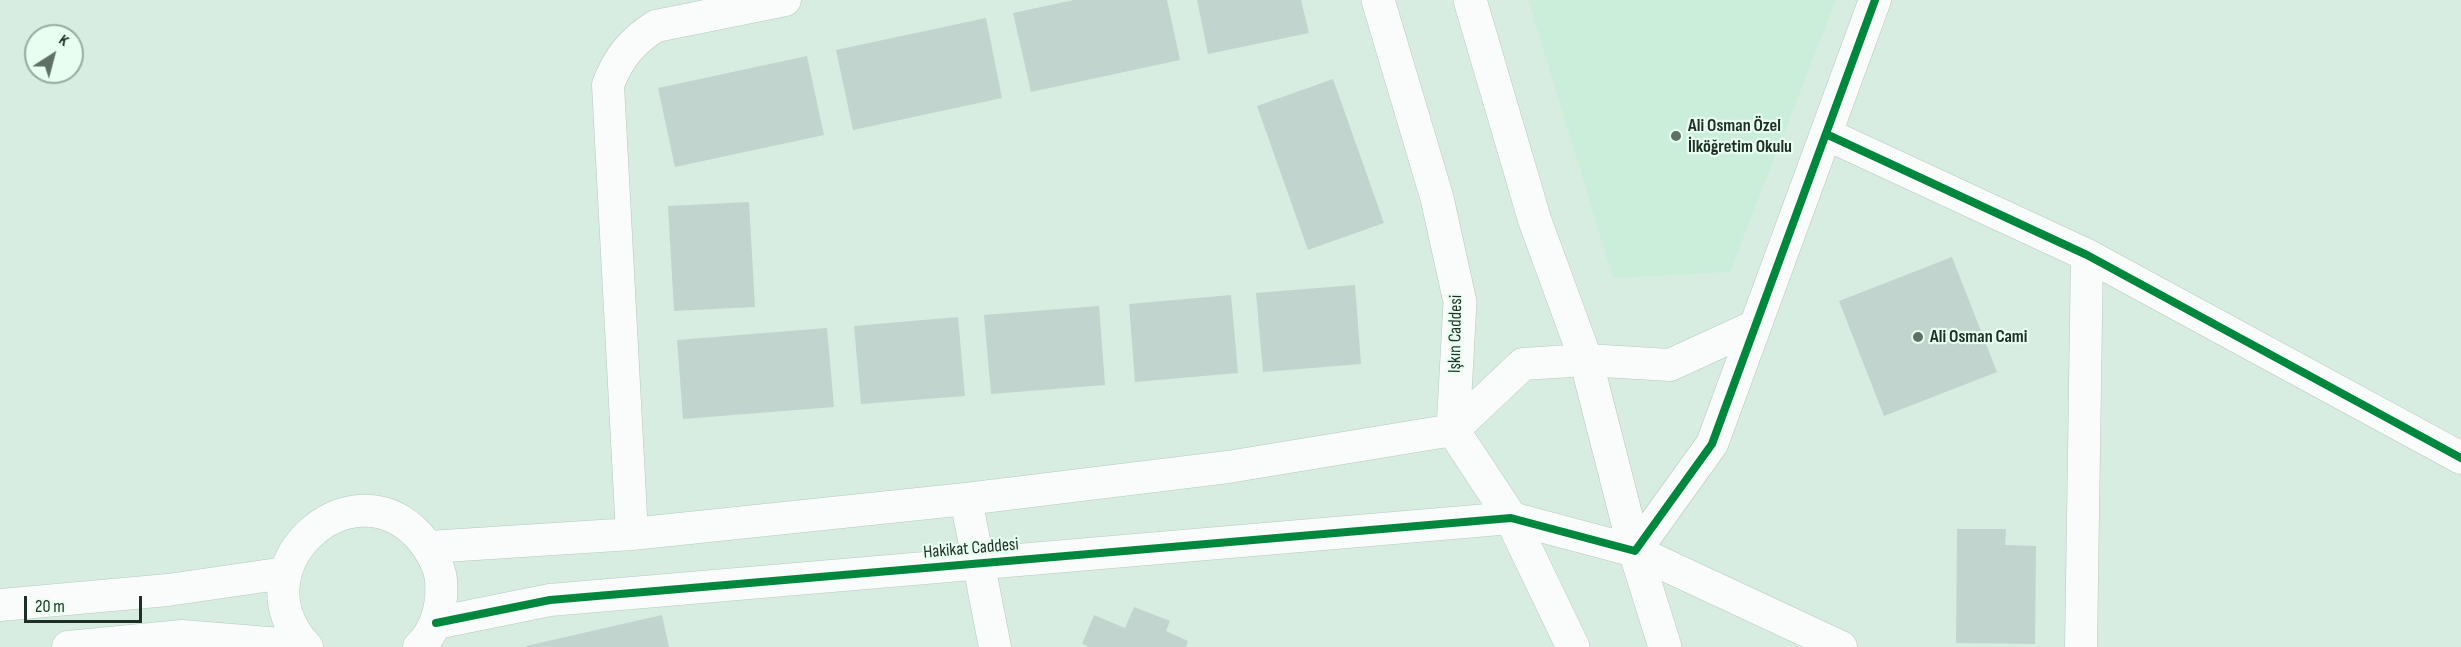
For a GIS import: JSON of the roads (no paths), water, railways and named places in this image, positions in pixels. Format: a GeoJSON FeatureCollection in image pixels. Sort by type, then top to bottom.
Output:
{"type":"FeatureCollection","features":[{"type":"Feature","properties":{"kind":"street"},"geometry":{"type":"LineString","coordinates":[[632,534],[608,85],[623,53],[638,38],[656,26],[785,0]]}},
{"type":"Feature","properties":{"kind":"street","name":"Işkın Caddesi"},"geometry":{"type":"LineString","coordinates":[[1378,0],[1437,198],[1460,302],[1453,430]]}},
{"type":"Feature","properties":{"kind":"street"},"geometry":{"type":"LineString","coordinates":[[1470,0],[1535,221],[1586,360],[1635,551],[1665,647]]}},
{"type":"Feature","properties":{"kind":"street"},"geometry":{"type":"LineString","coordinates":[[1635,551],[1712,444],[1875,0]]}},
{"type":"Feature","properties":{"kind":"street"},"geometry":{"type":"LineString","coordinates":[[1826,134],[2087,255],[2461,458]]}},
{"type":"Feature","properties":{"kind":"street"},"geometry":{"type":"LineString","coordinates":[[2081,647],[2087,255]]}},
{"type":"Feature","properties":{"kind":"street"},"geometry":{"type":"LineString","coordinates":[[429,547],[632,534],[966,500],[1228,467],[1453,430],[1523,364],[1586,360],[1670,365],[1755,326]]}},
{"type":"Feature","properties":{"kind":"street"},"geometry":{"type":"LineString","coordinates":[[1453,430],[1511,518],[1573,647]]}},
{"type":"Feature","properties":{"kind":"street"},"geometry":{"type":"LineString","coordinates":[[966,500],[995,647]]}},
{"type":"Feature","properties":{"kind":"street","name":"Hakikat Caddesi"},"geometry":{"type":"LineString","coordinates":[[306,646],[290,624],[285,608],[285,573],[295,549],[312,529],[335,516],[362,511],[387,515],[411,528],[429,547],[440,572],[442,598],[427,635]]}},
{"type":"Feature","properties":{"kind":"street","name":"Hakikat Caddesi"},"geometry":{"type":"LineString","coordinates":[[427,635],[550,600],[1511,518],[1635,551],[1841,647]]}},
{"type":"Feature","properties":{"kind":"street"},"geometry":{"type":"LineString","coordinates":[[0,605],[168,590],[285,573]]}},
{"type":"Feature","properties":{"kind":"street"},"geometry":{"type":"LineString","coordinates":[[68,647],[182,636],[306,646]]}},
{"type":"Feature","properties":{"kind":"place","name":"Ali Osman Özel İlköğretim Okulu"},"geometry":{"type":"Point","coordinates":[1676,136]}},
{"type":"Feature","properties":{"kind":"place","name":"Ali Osman Cami"},"geometry":{"type":"Point","coordinates":[1918,337]}}]}
